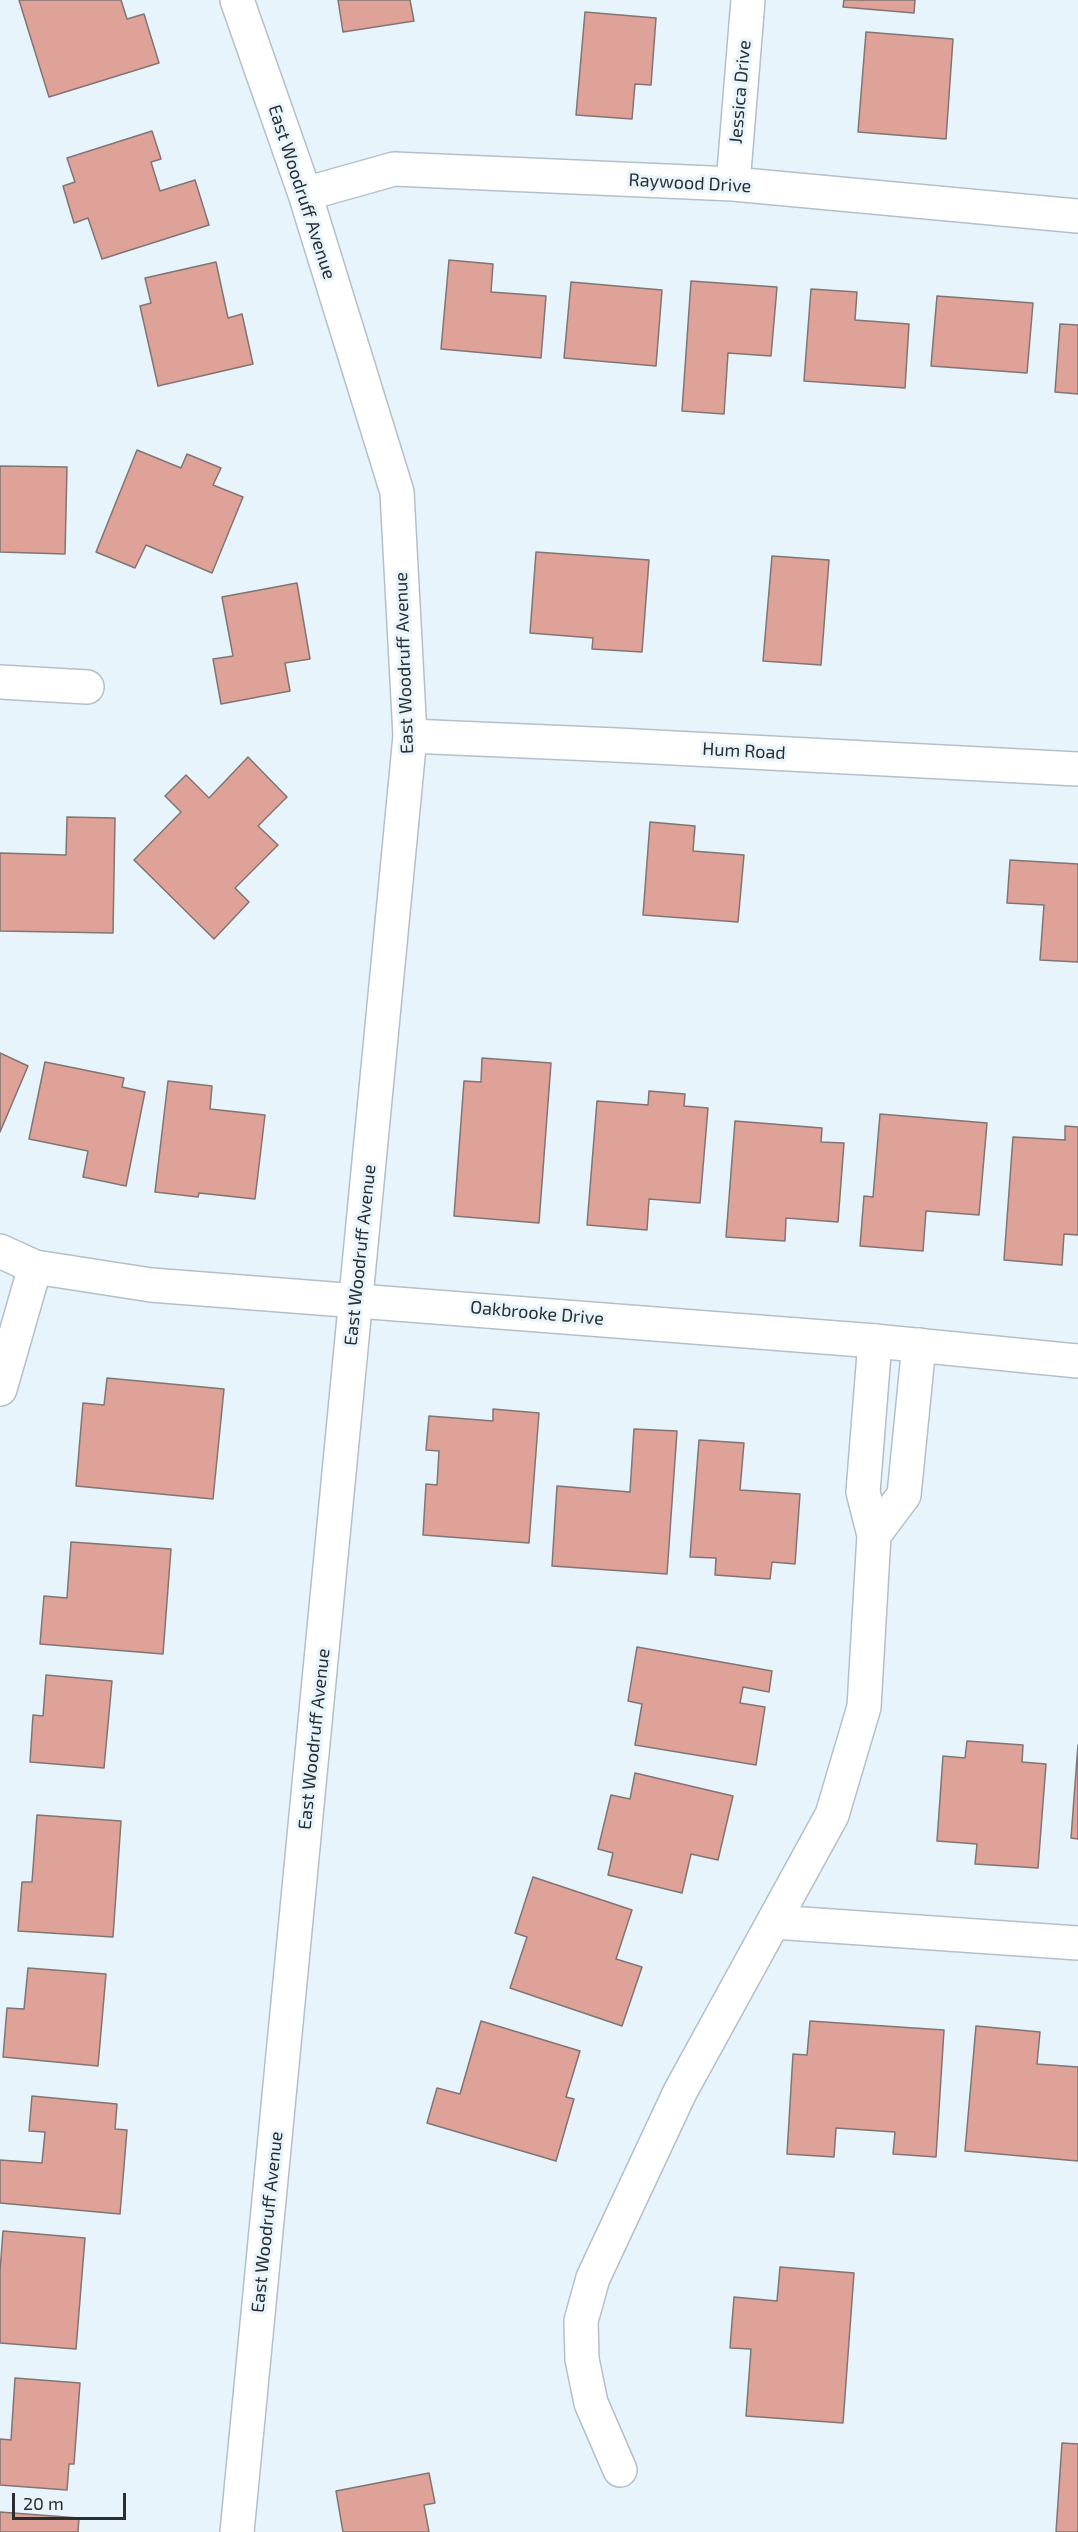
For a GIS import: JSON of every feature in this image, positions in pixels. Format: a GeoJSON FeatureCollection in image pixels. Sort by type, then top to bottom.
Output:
{"type":"FeatureCollection","features":[{"type":"Feature","properties":{"kind":"street","name":"East Woodruff Avenue"},"geometry":{"type":"LineString","coordinates":[[237,0],[305,194],[397,492],[410,736],[237,2532]]}},
{"type":"Feature","properties":{"kind":"street","name":"Jessica Drive"},"geometry":{"type":"LineString","coordinates":[[733,184],[748,0]]}},
{"type":"Feature","properties":{"kind":"street","name":"Raywood Drive"},"geometry":{"type":"LineString","coordinates":[[305,194],[394,169],[733,184],[1078,216]]}},
{"type":"Feature","properties":{"kind":"street"},"geometry":{"type":"LineString","coordinates":[[0,682],[87,687]]}},
{"type":"Feature","properties":{"kind":"street","name":"Hum Road"},"geometry":{"type":"LineString","coordinates":[[410,736],[1078,769]]}},
{"type":"Feature","properties":{"kind":"street","name":"Oakbrooke Drive"},"geometry":{"type":"LineString","coordinates":[[0,1251],[35,1267],[151,1285],[875,1341],[1078,1360]]}},
{"type":"Feature","properties":{"kind":"street"},"geometry":{"type":"LineString","coordinates":[[0,1389],[35,1267]]}},
{"type":"Feature","properties":{"kind":"street"},"geometry":{"type":"LineString","coordinates":[[620,2470],[591,2403],[582,2359],[581,2321],[598,2268],[680,2092],[832,1815],[864,1707],[874,1535],[863,1492],[875,1341]]}},
{"type":"Feature","properties":{"kind":"street"},"geometry":{"type":"LineString","coordinates":[[874,1535],[904,1495],[919,1345]]}},
{"type":"Feature","properties":{"kind":"street"},"geometry":{"type":"LineString","coordinates":[[865,1468],[907,1472]]}},
{"type":"Feature","properties":{"kind":"street"},"geometry":{"type":"LineString","coordinates":[[774,1922],[1078,1943]]}},
{"type":"Feature","properties":{"kind":"building"},"geometry":{"type":"Polygon","coordinates":[[[19,0],[121,0],[127,19],[144,14],[159,63],[49,97],[19,0]]]}},
{"type":"Feature","properties":{"kind":"building"},"geometry":{"type":"Polygon","coordinates":[[[338,0],[410,0],[414,21],[343,32],[338,0]]]}},
{"type":"Feature","properties":{"kind":"building"},"geometry":{"type":"Polygon","coordinates":[[[844,0],[915,0],[914,13],[843,7],[844,0]]]}},
{"type":"Feature","properties":{"kind":"building"},"geometry":{"type":"Polygon","coordinates":[[[585,12],[656,18],[651,85],[635,84],[632,119],[576,115],[585,12]]]}},
{"type":"Feature","properties":{"kind":"building"},"geometry":{"type":"Polygon","coordinates":[[[866,32],[953,39],[946,139],[858,132],[866,32]]]}},
{"type":"Feature","properties":{"kind":"building"},"geometry":{"type":"Polygon","coordinates":[[[152,131],[161,159],[151,162],[160,191],[195,180],[209,225],[102,259],[88,218],[74,223],[63,186],[75,182],[67,158],[152,131]]]}},
{"type":"Feature","properties":{"kind":"building"},"geometry":{"type":"Polygon","coordinates":[[[449,260],[493,264],[491,292],[546,296],[541,358],[441,349],[449,260]]]}},
{"type":"Feature","properties":{"kind":"building"},"geometry":{"type":"Polygon","coordinates":[[[216,262],[228,318],[242,314],[253,364],[158,386],[140,306],[151,303],[145,278],[216,262]]]}},
{"type":"Feature","properties":{"kind":"building"},"geometry":{"type":"Polygon","coordinates":[[[691,281],[777,287],[771,356],[728,353],[724,414],[682,411],[691,281]]]}},
{"type":"Feature","properties":{"kind":"building"},"geometry":{"type":"Polygon","coordinates":[[[571,282],[662,290],[656,366],[564,358],[571,282]]]}},
{"type":"Feature","properties":{"kind":"building"},"geometry":{"type":"Polygon","coordinates":[[[811,289],[857,292],[855,320],[909,324],[905,388],[804,381],[811,289]]]}},
{"type":"Feature","properties":{"kind":"building"},"geometry":{"type":"Polygon","coordinates":[[[937,296],[1033,303],[1027,373],[931,366],[937,296]]]}},
{"type":"Feature","properties":{"kind":"building"},"geometry":{"type":"Polygon","coordinates":[[[1060,324],[1078,325],[1078,394],[1055,392],[1060,324]]]}},
{"type":"Feature","properties":{"kind":"building"},"geometry":{"type":"Polygon","coordinates":[[[137,450],[181,468],[187,454],[221,468],[213,485],[243,497],[212,573],[146,545],[135,568],[96,552],[137,450]]]}},
{"type":"Feature","properties":{"kind":"building"},"geometry":{"type":"Polygon","coordinates":[[[0,466],[67,467],[65,554],[0,552],[0,466]]]}},
{"type":"Feature","properties":{"kind":"building"},"geometry":{"type":"Polygon","coordinates":[[[536,552],[649,560],[642,652],[592,649],[593,638],[530,633],[536,552]]]}},
{"type":"Feature","properties":{"kind":"building"},"geometry":{"type":"Polygon","coordinates":[[[772,556],[829,560],[821,665],[763,661],[772,556]]]}},
{"type":"Feature","properties":{"kind":"building"},"geometry":{"type":"Polygon","coordinates":[[[297,583],[310,659],[285,663],[290,691],[221,704],[213,659],[233,656],[222,597],[297,583]]]}},
{"type":"Feature","properties":{"kind":"building"},"geometry":{"type":"Polygon","coordinates":[[[248,757],[287,797],[258,826],[278,845],[235,888],[249,902],[214,939],[134,860],[181,812],[165,796],[186,775],[209,798],[248,757]]]}},
{"type":"Feature","properties":{"kind":"building"},"geometry":{"type":"Polygon","coordinates":[[[67,817],[115,818],[113,933],[0,931],[0,853],[66,855],[67,817]]]}},
{"type":"Feature","properties":{"kind":"building"},"geometry":{"type":"Polygon","coordinates":[[[650,822],[695,826],[693,851],[744,855],[738,922],[643,915],[650,822]]]}},
{"type":"Feature","properties":{"kind":"building"},"geometry":{"type":"Polygon","coordinates":[[[1010,860],[1078,864],[1078,962],[1040,960],[1044,905],[1007,903],[1010,860]]]}},
{"type":"Feature","properties":{"kind":"building"},"geometry":{"type":"Polygon","coordinates":[[[0,1053],[28,1066],[0,1132],[0,1053]]]}},
{"type":"Feature","properties":{"kind":"building"},"geometry":{"type":"Polygon","coordinates":[[[482,1058],[551,1063],[539,1223],[454,1216],[464,1081],[481,1082],[482,1058]]]}},
{"type":"Feature","properties":{"kind":"building"},"geometry":{"type":"Polygon","coordinates":[[[45,1062],[124,1078],[122,1087],[145,1092],[126,1186],[83,1177],[88,1151],[29,1139],[45,1062]]]}},
{"type":"Feature","properties":{"kind":"building"},"geometry":{"type":"Polygon","coordinates":[[[168,1081],[212,1086],[210,1109],[265,1115],[255,1199],[199,1193],[198,1197],[155,1192],[168,1081]]]}},
{"type":"Feature","properties":{"kind":"building"},"geometry":{"type":"Polygon","coordinates":[[[649,1091],[685,1094],[684,1106],[708,1108],[700,1203],[649,1199],[647,1230],[587,1225],[597,1101],[648,1105],[649,1091]]]}},
{"type":"Feature","properties":{"kind":"building"},"geometry":{"type":"Polygon","coordinates":[[[880,1114],[987,1123],[979,1215],[926,1211],[923,1251],[860,1246],[864,1196],[873,1197],[880,1114]]]}},
{"type":"Feature","properties":{"kind":"building"},"geometry":{"type":"Polygon","coordinates":[[[735,1121],[822,1128],[821,1142],[844,1143],[838,1222],[786,1218],[785,1241],[726,1237],[735,1121]]]}},
{"type":"Feature","properties":{"kind":"building"},"geometry":{"type":"Polygon","coordinates":[[[1065,1126],[1078,1127],[1078,1235],[1064,1234],[1062,1265],[1004,1260],[1013,1137],[1065,1140],[1065,1126]]]}},
{"type":"Feature","properties":{"kind":"building"},"geometry":{"type":"Polygon","coordinates":[[[107,1378],[224,1389],[213,1499],[76,1486],[83,1403],[104,1405],[107,1378]]]}},
{"type":"Feature","properties":{"kind":"building"},"geometry":{"type":"Polygon","coordinates":[[[493,1409],[539,1413],[529,1543],[423,1535],[426,1484],[437,1485],[439,1451],[426,1450],[429,1416],[493,1421],[493,1409]]]}},
{"type":"Feature","properties":{"kind":"building"},"geometry":{"type":"Polygon","coordinates":[[[634,1429],[677,1431],[667,1574],[552,1566],[557,1486],[630,1492],[634,1429]]]}},
{"type":"Feature","properties":{"kind":"building"},"geometry":{"type":"Polygon","coordinates":[[[699,1440],[744,1443],[740,1490],[800,1494],[795,1564],[772,1562],[770,1579],[715,1575],[716,1558],[690,1557],[699,1440]]]}},
{"type":"Feature","properties":{"kind":"building"},"geometry":{"type":"Polygon","coordinates":[[[71,1542],[171,1549],[163,1654],[40,1644],[44,1596],[67,1598],[71,1542]]]}},
{"type":"Feature","properties":{"kind":"building"},"geometry":{"type":"Polygon","coordinates":[[[637,1647],[772,1671],[769,1692],[743,1687],[740,1703],[765,1707],[756,1765],[635,1745],[642,1704],[628,1701],[637,1647]]]}},
{"type":"Feature","properties":{"kind":"building"},"geometry":{"type":"Polygon","coordinates":[[[46,1675],[112,1681],[104,1768],[30,1762],[33,1715],[43,1716],[46,1675]]]}},
{"type":"Feature","properties":{"kind":"building"},"geometry":{"type":"Polygon","coordinates":[[[967,1741],[1023,1745],[1022,1762],[1046,1764],[1038,1868],[975,1864],[977,1844],[937,1841],[943,1756],[965,1758],[967,1741]]]}},
{"type":"Feature","properties":{"kind":"building"},"geometry":{"type":"Polygon","coordinates":[[[1078,1745],[1078,1839],[1071,1838],[1078,1745]]]}},
{"type":"Feature","properties":{"kind":"building"},"geometry":{"type":"Polygon","coordinates":[[[635,1773],[733,1796],[718,1860],[691,1854],[682,1893],[608,1875],[613,1853],[598,1849],[611,1795],[630,1799],[635,1773]]]}},
{"type":"Feature","properties":{"kind":"building"},"geometry":{"type":"Polygon","coordinates":[[[37,1815],[121,1821],[113,1937],[18,1931],[22,1882],[32,1882],[37,1815]]]}},
{"type":"Feature","properties":{"kind":"building"},"geometry":{"type":"Polygon","coordinates":[[[533,1877],[632,1910],[616,1959],[642,1967],[622,2026],[510,1988],[527,1937],[515,1933],[533,1877]]]}},
{"type":"Feature","properties":{"kind":"building"},"geometry":{"type":"Polygon","coordinates":[[[28,1968],[106,1974],[98,2066],[3,2057],[7,2008],[24,2009],[28,1968]]]}},
{"type":"Feature","properties":{"kind":"building"},"geometry":{"type":"Polygon","coordinates":[[[481,2021],[580,2051],[566,2097],[574,2099],[556,2161],[427,2123],[437,2088],[460,2094],[481,2021]]]}},
{"type":"Feature","properties":{"kind":"building"},"geometry":{"type":"Polygon","coordinates":[[[810,2021],[944,2030],[936,2157],[893,2154],[895,2132],[836,2128],[834,2157],[787,2154],[793,2054],[807,2055],[810,2021]]]}},
{"type":"Feature","properties":{"kind":"building"},"geometry":{"type":"Polygon","coordinates":[[[976,2026],[1040,2032],[1037,2064],[1078,2067],[1078,2161],[965,2151],[976,2026]]]}},
{"type":"Feature","properties":{"kind":"building"},"geometry":{"type":"Polygon","coordinates":[[[32,2096],[117,2104],[115,2129],[127,2130],[120,2214],[0,2203],[0,2160],[42,2163],[45,2132],[29,2131],[32,2096]]]}},
{"type":"Feature","properties":{"kind":"building"},"geometry":{"type":"Polygon","coordinates":[[[3,2231],[85,2238],[76,2349],[0,2343],[0,2271],[3,2231]]]}},
{"type":"Feature","properties":{"kind":"building"},"geometry":{"type":"Polygon","coordinates":[[[780,2267],[854,2273],[843,2423],[746,2416],[751,2349],[730,2348],[734,2297],[777,2301],[780,2267]]]}},
{"type":"Feature","properties":{"kind":"building"},"geometry":{"type":"Polygon","coordinates":[[[15,2378],[80,2383],[74,2464],[69,2464],[67,2490],[0,2485],[0,2439],[11,2440],[15,2378]]]}},
{"type":"Feature","properties":{"kind":"building"},"geometry":{"type":"Polygon","coordinates":[[[1062,2443],[1078,2444],[1078,2532],[1056,2532],[1062,2443]]]}},
{"type":"Feature","properties":{"kind":"building"},"geometry":{"type":"Polygon","coordinates":[[[429,2473],[435,2503],[424,2505],[429,2532],[343,2532],[336,2491],[429,2473]]]}},
{"type":"Feature","properties":{"kind":"building"},"geometry":{"type":"Polygon","coordinates":[[[0,2512],[79,2518],[78,2532],[0,2532],[0,2512]]]}}]}
